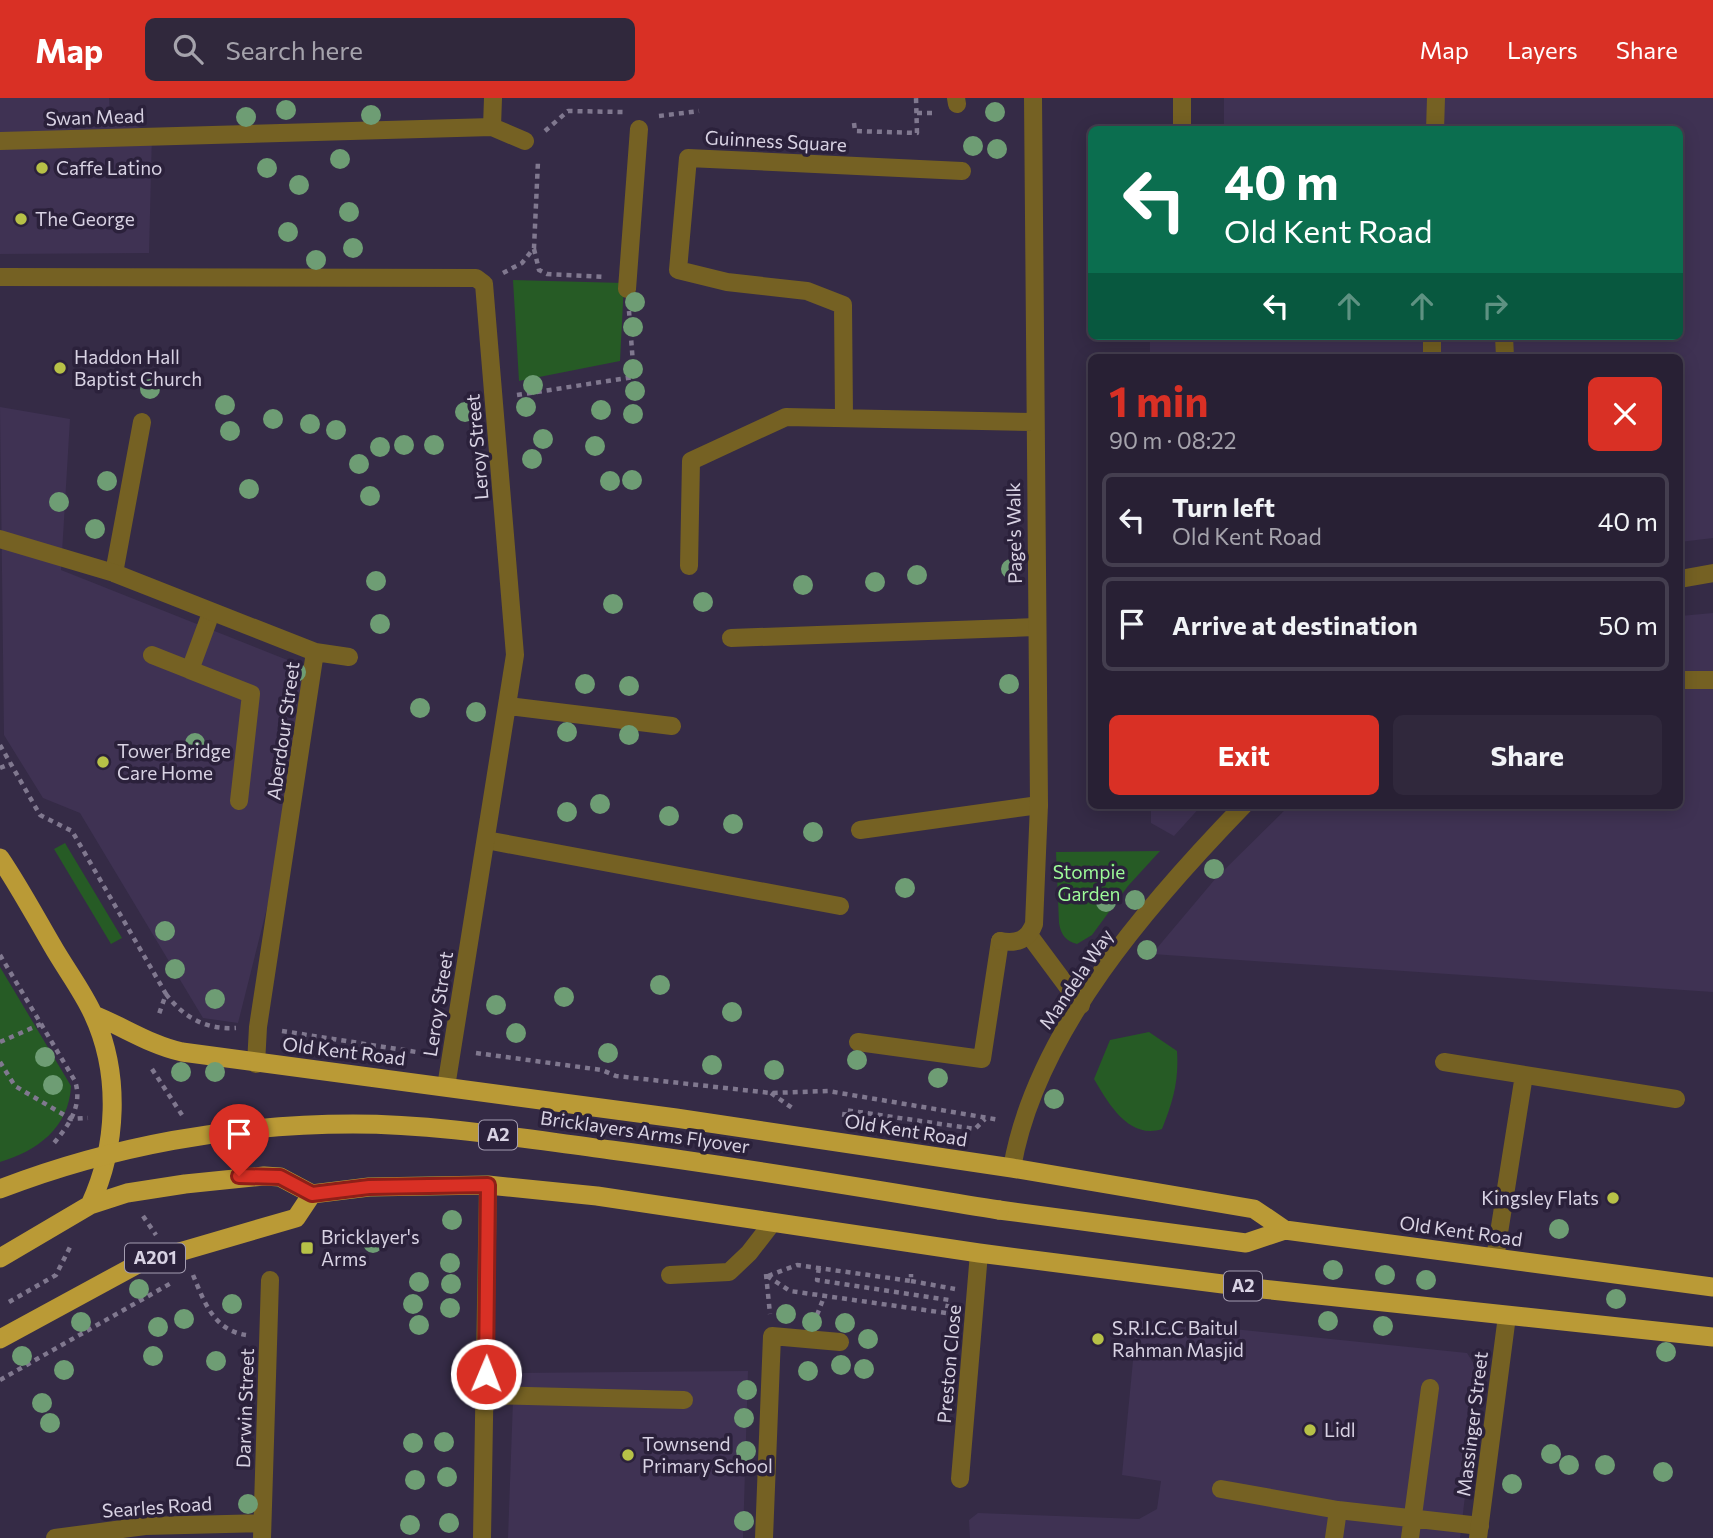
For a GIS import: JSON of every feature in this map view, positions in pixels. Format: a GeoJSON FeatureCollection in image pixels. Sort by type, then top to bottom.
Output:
{"type":"FeatureCollection","features":[{"type":"Feature","properties":{"kind":"highway"},"geometry":{"type":"LineString","coordinates":[[0,840],[4,864],[94,1015],[109,1072],[112,1137],[103,1178],[90,1205]]}},
{"type":"Feature","properties":{"kind":"highway","name":"Old Kent Road"},"geometry":{"type":"LineString","coordinates":[[94,1015],[153,1045],[256,1064],[446,1087],[1013,1168],[1254,1209],[1285,1230],[1713,1287]]}},
{"type":"Feature","properties":{"kind":"highway","name":"Bricklayers Arms Flyover"},"geometry":{"type":"LineString","coordinates":[[0,1189],[39,1174],[150,1143],[246,1131],[352,1124],[451,1129],[730,1166],[999,1210],[1245,1243],[1285,1230]]}},
{"type":"Feature","properties":{"kind":"highway"},"geometry":{"type":"LineString","coordinates":[[0,1258],[90,1205],[127,1193],[239,1176],[280,1177],[312,1194]]}},
{"type":"Feature","properties":{"kind":"highway","name":"A2"},"geometry":{"type":"LineString","coordinates":[[312,1194],[369,1187],[488,1185],[597,1196],[979,1253],[1507,1316],[1713,1337]]}},
{"type":"Feature","properties":{"kind":"highway","name":"A201"},"geometry":{"type":"LineString","coordinates":[[0,1339],[138,1264],[296,1218],[312,1194]]}},
{"type":"Feature","properties":{"kind":"street"},"geometry":{"type":"LineString","coordinates":[[492,127],[493,98]]}},
{"type":"Feature","properties":{"kind":"street","name":"Page's Walk"},"geometry":{"type":"LineString","coordinates":[[1030,935],[1034,922],[1039,805],[1033,98]]}},
{"type":"Feature","properties":{"kind":"street"},"geometry":{"type":"LineString","coordinates":[[1182,98],[1182,126]]}},
{"type":"Feature","properties":{"kind":"street"},"geometry":{"type":"LineString","coordinates":[[1435,126],[1436,98]]}},
{"type":"Feature","properties":{"kind":"street"},"geometry":{"type":"LineString","coordinates":[[628,284],[643,123]]}},
{"type":"Feature","properties":{"kind":"street","name":"Swan Mead"},"geometry":{"type":"LineString","coordinates":[[0,141],[492,127],[525,141]]}},
{"type":"Feature","properties":{"kind":"street","name":"Guinness Square"},"geometry":{"type":"LineString","coordinates":[[844,417],[843,305],[807,291],[727,282],[678,270],[688,158],[962,171]]}},
{"type":"Feature","properties":{"kind":"street"},"geometry":{"type":"LineString","coordinates":[[0,278],[476,278],[484,284]]}},
{"type":"Feature","properties":{"kind":"street","name":"Leroy Street"},"geometry":{"type":"LineString","coordinates":[[446,1087],[508,705],[515,636],[484,284]]}},
{"type":"Feature","properties":{"kind":"street"},"geometry":{"type":"LineString","coordinates":[[689,566],[691,461],[786,417],[1034,422]]}},
{"type":"Feature","properties":{"kind":"street"},"geometry":{"type":"LineString","coordinates":[[114,573],[142,422]]}},
{"type":"Feature","properties":{"kind":"street","name":"Aberdour Street"},"geometry":{"type":"LineString","coordinates":[[0,539],[114,573],[315,652],[289,840],[258,1027],[256,1064]]}},
{"type":"Feature","properties":{"kind":"street"},"geometry":{"type":"LineString","coordinates":[[1683,578],[1713,573]]}},
{"type":"Feature","properties":{"kind":"street"},"geometry":{"type":"LineString","coordinates":[[190,670],[211,613]]}},
{"type":"Feature","properties":{"kind":"street"},"geometry":{"type":"LineString","coordinates":[[731,638],[1036,627]]}},
{"type":"Feature","properties":{"kind":"street"},"geometry":{"type":"LineString","coordinates":[[315,652],[349,657]]}},
{"type":"Feature","properties":{"kind":"street"},"geometry":{"type":"LineString","coordinates":[[152,655],[251,694],[239,801]]}},
{"type":"Feature","properties":{"kind":"street"},"geometry":{"type":"LineString","coordinates":[[1683,680],[1713,680]]}},
{"type":"Feature","properties":{"kind":"street"},"geometry":{"type":"LineString","coordinates":[[508,705],[672,726]]}},
{"type":"Feature","properties":{"kind":"street"},"geometry":{"type":"LineString","coordinates":[[860,830],[1039,805]]}},
{"type":"Feature","properties":{"kind":"street","name":"Mandela Way"},"geometry":{"type":"LineString","coordinates":[[1013,1168],[1021,1126],[1037,1086],[1082,1004],[1131,934],[1240,809]]}},
{"type":"Feature","properties":{"kind":"street"},"geometry":{"type":"LineString","coordinates":[[486,840],[840,906]]}},
{"type":"Feature","properties":{"kind":"street"},"geometry":{"type":"LineString","coordinates":[[858,1042],[982,1059],[1000,941],[1009,943],[1030,935],[1082,1004]]}},
{"type":"Feature","properties":{"kind":"street"},"geometry":{"type":"LineString","coordinates":[[1444,1062],[1675,1099]]}},
{"type":"Feature","properties":{"kind":"street"},"geometry":{"type":"LineString","coordinates":[[1495,1258],[1524,1074]]}},
{"type":"Feature","properties":{"kind":"street"},"geometry":{"type":"LineString","coordinates":[[482,1538],[488,1185]]}},
{"type":"Feature","properties":{"kind":"street"},"geometry":{"type":"LineString","coordinates":[[670,1275],[729,1272],[749,1254],[773,1222]]}},
{"type":"Feature","properties":{"kind":"street","name":"Preston Close"},"geometry":{"type":"LineString","coordinates":[[960,1479],[979,1253]]}},
{"type":"Feature","properties":{"kind":"street","name":"Darwin Street"},"geometry":{"type":"LineString","coordinates":[[262,1530],[270,1280]]}},
{"type":"Feature","properties":{"kind":"street","name":"Massinger Street"},"geometry":{"type":"LineString","coordinates":[[1479,1532],[1507,1316]]}},
{"type":"Feature","properties":{"kind":"street"},"geometry":{"type":"LineString","coordinates":[[764,1538],[772,1336],[840,1342]]}},
{"type":"Feature","properties":{"kind":"street"},"geometry":{"type":"LineString","coordinates":[[1410,1538],[1430,1388]]}},
{"type":"Feature","properties":{"kind":"street"},"geometry":{"type":"LineString","coordinates":[[485,1395],[684,1400]]}},
{"type":"Feature","properties":{"kind":"street"},"geometry":{"type":"LineString","coordinates":[[1221,1489],[1479,1532]]}},
{"type":"Feature","properties":{"kind":"street"},"geometry":{"type":"LineString","coordinates":[[1334,1538],[1338,1510]]}},
{"type":"Feature","properties":{"kind":"street","name":"Searles Road"},"geometry":{"type":"LineString","coordinates":[[55,1538],[145,1527],[262,1530]]}},
{"type":"Feature","properties":{"kind":"path"},"geometry":{"type":"LineString","coordinates":[[854,123],[855,131],[917,133],[916,98]]}},
{"type":"Feature","properties":{"kind":"path"},"geometry":{"type":"LineString","coordinates":[[544,133],[568,111],[607,110],[628,113]]}},
{"type":"Feature","properties":{"kind":"path"},"geometry":{"type":"LineString","coordinates":[[643,123],[699,111]]}},
{"type":"Feature","properties":{"kind":"path"},"geometry":{"type":"LineString","coordinates":[[494,399],[634,377],[628,284],[547,274],[539,270],[534,248],[538,161],[537,155],[525,141]]}},
{"type":"Feature","properties":{"kind":"path"},"geometry":{"type":"LineString","coordinates":[[484,284],[522,263],[534,248]]}},
{"type":"Feature","properties":{"kind":"path"},"geometry":{"type":"LineString","coordinates":[[0,745],[40,815],[72,831],[178,1011],[194,1021],[233,1029],[245,1025]]}},
{"type":"Feature","properties":{"kind":"path"},"geometry":{"type":"LineString","coordinates":[[0,768],[10,764]]}},
{"type":"Feature","properties":{"kind":"path"},"geometry":{"type":"LineString","coordinates":[[0,956],[75,1081],[79,1092],[71,1119]]}},
{"type":"Feature","properties":{"kind":"path"},"geometry":{"type":"LineString","coordinates":[[158,1020],[166,993]]}},
{"type":"Feature","properties":{"kind":"path"},"geometry":{"type":"LineString","coordinates":[[0,1042],[41,1024]]}},
{"type":"Feature","properties":{"kind":"path"},"geometry":{"type":"LineString","coordinates":[[275,1030],[424,1055],[436,1047]]}},
{"type":"Feature","properties":{"kind":"path","name":"Old Kent Road"},"geometry":{"type":"LineString","coordinates":[[474,1052],[602,1070],[615,1076],[771,1093],[828,1091],[1003,1120]]}},
{"type":"Feature","properties":{"kind":"path"},"geometry":{"type":"LineString","coordinates":[[0,1062],[15,1086],[71,1119],[82,1118]]}},
{"type":"Feature","properties":{"kind":"path"},"geometry":{"type":"LineString","coordinates":[[771,1093],[805,1116]]}},
{"type":"Feature","properties":{"kind":"path"},"geometry":{"type":"LineString","coordinates":[[843,1121],[845,1110],[975,1129],[986,1119]]}},
{"type":"Feature","properties":{"kind":"path"},"geometry":{"type":"LineString","coordinates":[[0,1307],[56,1275],[90,1205]]}},
{"type":"Feature","properties":{"kind":"path"},"geometry":{"type":"LineString","coordinates":[[749,1254],[767,1276],[790,1291],[946,1313],[949,1300],[956,1289],[962,1289]]}},
{"type":"Feature","properties":{"kind":"path"},"geometry":{"type":"LineString","coordinates":[[767,1276],[797,1265],[945,1287]]}},
{"type":"Feature","properties":{"kind":"path"},"geometry":{"type":"LineString","coordinates":[[819,1268],[817,1280],[949,1300]]}},
{"type":"Feature","properties":{"kind":"path"},"geometry":{"type":"LineString","coordinates":[[911,1274],[911,1281]]}},
{"type":"Feature","properties":{"kind":"path"},"geometry":{"type":"LineString","coordinates":[[185,1278],[193,1275],[210,1315],[241,1334],[268,1337]]}},
{"type":"Feature","properties":{"kind":"path"},"geometry":{"type":"LineString","coordinates":[[767,1276],[772,1336]]}},
{"type":"Feature","properties":{"kind":"path"},"geometry":{"type":"LineString","coordinates":[[0,1380],[139,1299],[176,1281]]}},
{"type":"Feature","properties":{"kind":"shaded area"},"geometry":{"type":"Polygon","coordinates":[[[0,98],[109,98],[110,114],[152,133],[149,253],[0,254],[0,98]]]}},
{"type":"Feature","properties":{"kind":"shaded area"},"geometry":{"type":"Polygon","coordinates":[[[1224,98],[1713,98],[1713,538],[1683,542],[1683,354],[1150,354],[1150,340],[1683,340],[1683,126],[1224,126],[1224,98]]]}},
{"type":"Feature","properties":{"kind":"shaded area"},"geometry":{"type":"Polygon","coordinates":[[[0,407],[70,419],[61,570],[295,663],[306,673],[283,844],[238,1023],[203,1018],[80,813],[43,798],[4,735],[0,407]]]}},
{"type":"Feature","properties":{"kind":"shaded area"},"geometry":{"type":"Polygon","coordinates":[[[1713,613],[1713,992],[1152,954],[1216,878],[1286,809],[1683,809],[1683,616],[1713,613]]]}},
{"type":"Feature","properties":{"kind":"shaded area"},"geometry":{"type":"Polygon","coordinates":[[[1151,809],[1198,809],[1174,836],[1151,823],[1151,809]]]}},
{"type":"Feature","properties":{"kind":"shaded area"},"geometry":{"type":"Polygon","coordinates":[[[1137,1319],[1467,1353],[1479,1372],[1479,1379],[1460,1538],[970,1538],[969,1520],[978,1513],[1139,1519],[1157,1509],[1161,1481],[1122,1475],[1137,1319]]]}},
{"type":"Feature","properties":{"kind":"shaded area","name":"Townsend Primary School"},"geometry":{"type":"Polygon","coordinates":[[[748,1371],[743,1538],[508,1538],[514,1373],[748,1371]]]}},
{"type":"Feature","properties":{"kind":"green space"},"geometry":{"type":"Polygon","coordinates":[[[513,280],[624,283],[620,361],[519,381],[513,280]]]}},
{"type":"Feature","properties":{"kind":"green space"},"geometry":{"type":"Polygon","coordinates":[[[65,843],[122,938],[111,944],[54,849],[65,843]]]}},
{"type":"Feature","properties":{"kind":"green space","name":"Stompie Garden"},"geometry":{"type":"Polygon","coordinates":[[[1160,851],[1128,886],[1092,935],[1077,944],[1065,937],[1059,923],[1056,852],[1160,851]]]}},
{"type":"Feature","properties":{"kind":"green space"},"geometry":{"type":"Polygon","coordinates":[[[0,967],[71,1086],[64,1114],[49,1136],[26,1151],[0,1162],[0,967]]]}},
{"type":"Feature","properties":{"kind":"green space"},"geometry":{"type":"Polygon","coordinates":[[[1149,1032],[1177,1051],[1174,1091],[1166,1119],[1162,1129],[1150,1131],[1139,1129],[1121,1117],[1094,1079],[1110,1040],[1149,1032]]]}},
{"type":"Feature","properties":{"kind":"place","name":"Caffe Latino"},"geometry":{"type":"Point","coordinates":[42,168]}},
{"type":"Feature","properties":{"kind":"place","name":"The George"},"geometry":{"type":"Point","coordinates":[21,219]}},
{"type":"Feature","properties":{"kind":"place","name":"Haddon Hall Baptist Church"},"geometry":{"type":"Point","coordinates":[60,368]}},
{"type":"Feature","properties":{"kind":"place","name":"Tower Bridge Care Home"},"geometry":{"type":"Point","coordinates":[103,762]}},
{"type":"Feature","properties":{"kind":"place","name":"Kingsley Flats"},"geometry":{"type":"Point","coordinates":[1613,1198]}},
{"type":"Feature","properties":{"kind":"place","name":"Bricklayer's Arms"},"geometry":{"type":"Point","coordinates":[307,1248]}},
{"type":"Feature","properties":{"kind":"place","name":"S.R.I.C.C Baitul Rahman Masjid"},"geometry":{"type":"Point","coordinates":[1098,1339]}},
{"type":"Feature","properties":{"kind":"place","name":"Lidl"},"geometry":{"type":"Point","coordinates":[1310,1430]}},
{"type":"Feature","properties":{"kind":"place","name":"Townsend Primary School"},"geometry":{"type":"Point","coordinates":[628,1455]}},
{"type":"Feature","properties":{"kind":"route"},"geometry":{"type":"LineString","coordinates":[[239,1176],[280,1177],[312,1194],[369,1187],[488,1185],[486,1374]]}}]}
